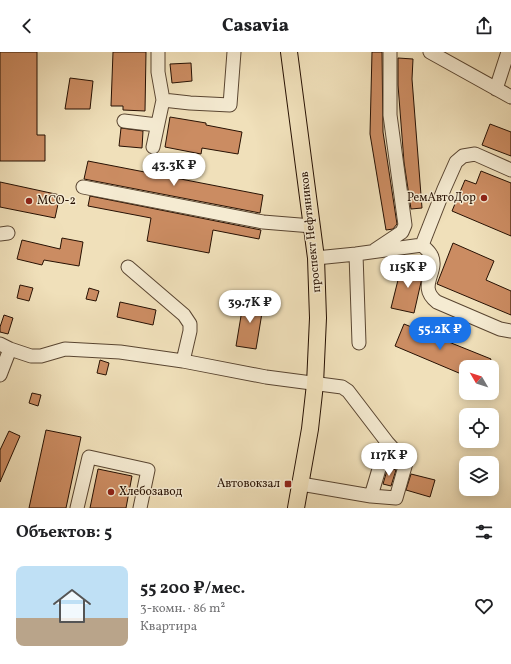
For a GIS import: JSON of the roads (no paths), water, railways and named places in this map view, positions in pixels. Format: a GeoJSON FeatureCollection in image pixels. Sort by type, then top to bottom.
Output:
{"type":"FeatureCollection","features":[{"type":"Feature","properties":{"kind":"main road","name":"проспект Нефтяников"},"geometry":{"type":"LineString","coordinates":[[289,52],[316,258],[318,318],[315,384],[310,429],[296,508]]}},
{"type":"Feature","properties":{"kind":"lane"},"geometry":{"type":"LineString","coordinates":[[153,147],[163,100],[158,72],[158,52]]}},
{"type":"Feature","properties":{"kind":"lane"},"geometry":{"type":"LineString","coordinates":[[163,100],[190,104],[230,105],[234,52]]}},
{"type":"Feature","properties":{"kind":"lane"},"geometry":{"type":"LineString","coordinates":[[372,252],[402,232],[405,225],[390,115],[390,52]]}},
{"type":"Feature","properties":{"kind":"lane"},"geometry":{"type":"LineString","coordinates":[[430,52],[511,97]]}},
{"type":"Feature","properties":{"kind":"lane"},"geometry":{"type":"LineString","coordinates":[[496,89],[508,52]]}},
{"type":"Feature","properties":{"kind":"lane"},"geometry":{"type":"LineString","coordinates":[[124,121],[157,125]]}},
{"type":"Feature","properties":{"kind":"lane"},"geometry":{"type":"LineString","coordinates":[[422,245],[456,162],[463,156],[475,154],[511,170]]}},
{"type":"Feature","properties":{"kind":"lane"},"geometry":{"type":"LineString","coordinates":[[83,187],[263,222],[312,226]]}},
{"type":"Feature","properties":{"kind":"lane"},"geometry":{"type":"LineString","coordinates":[[316,258],[422,245]]}},
{"type":"Feature","properties":{"kind":"lane"},"geometry":{"type":"LineString","coordinates":[[422,245],[431,256],[433,264],[428,287],[430,297],[437,302],[500,329],[511,331]]}},
{"type":"Feature","properties":{"kind":"lane"},"geometry":{"type":"LineString","coordinates":[[356,254],[360,343]]}},
{"type":"Feature","properties":{"kind":"lane"},"geometry":{"type":"LineString","coordinates":[[128,267],[184,315],[190,324],[190,331],[183,360]]}},
{"type":"Feature","properties":{"kind":"lane"},"geometry":{"type":"LineString","coordinates":[[0,375],[5,347],[32,356],[41,356],[65,349],[82,349],[183,360],[266,377],[342,387],[348,391],[387,442],[406,463],[396,498],[371,496],[301,484]]}},
{"type":"Feature","properties":{"kind":"lane"},"geometry":{"type":"LineString","coordinates":[[371,496],[387,442]]}},
{"type":"Feature","properties":{"kind":"lane"},"geometry":{"type":"LineString","coordinates":[[77,508],[89,457],[148,470],[140,508]]}},
{"type":"Feature","properties":{"kind":"place","name":"РемАвтоДор"},"geometry":{"type":"Point","coordinates":[484,198]}},
{"type":"Feature","properties":{"kind":"place","name":"МСО-2"},"geometry":{"type":"Point","coordinates":[29,201]}},
{"type":"Feature","properties":{"kind":"place","name":"Автовокзал"},"geometry":{"type":"Point","coordinates":[288,484]}},
{"type":"Feature","properties":{"kind":"place","name":"Хлебозавод"},"geometry":{"type":"Point","coordinates":[111,492]}}]}
